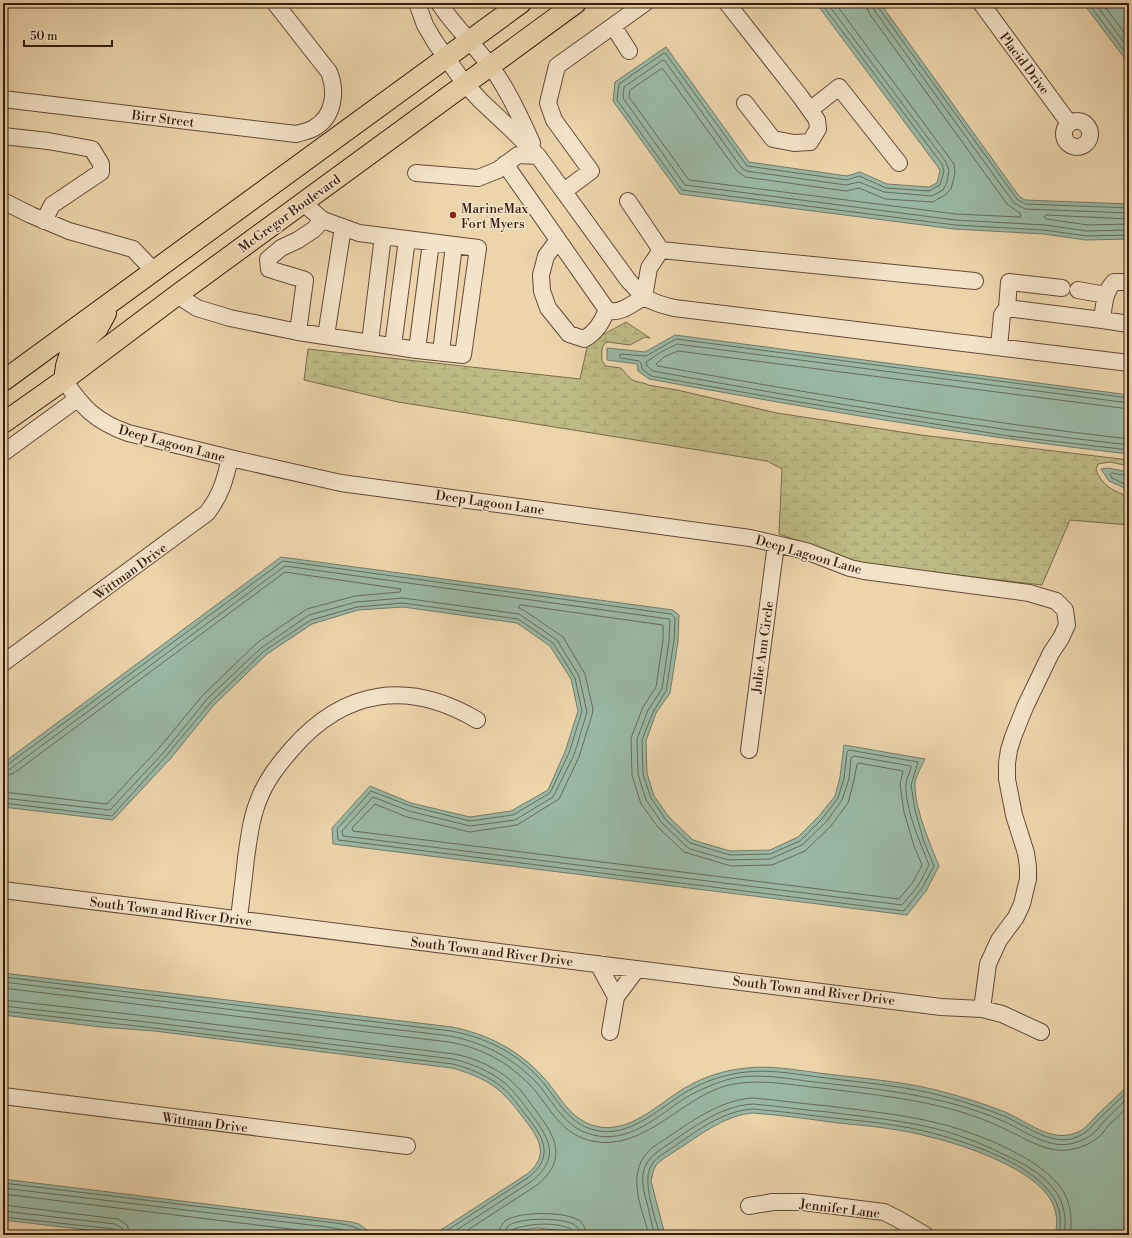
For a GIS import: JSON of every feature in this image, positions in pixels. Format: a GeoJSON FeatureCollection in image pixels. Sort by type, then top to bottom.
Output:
{"type":"FeatureCollection","features":[{"type":"Feature","properties":{"kind":"main road"},"geometry":{"type":"LineString","coordinates":[[3,381],[521,3]]}},
{"type":"Feature","properties":{"kind":"main road","name":"McGregor Boulevard"},"geometry":{"type":"LineString","coordinates":[[3,423],[64,380],[576,3]]}},
{"type":"Feature","properties":{"kind":"main road"},"geometry":{"type":"LineString","coordinates":[[64,380],[70,353],[98,328],[112,302]]}},
{"type":"Feature","properties":{"kind":"street","name":"Birr Street"},"geometry":{"type":"LineString","coordinates":[[3,99],[296,134],[308,131],[320,124],[331,110],[334,94],[333,83],[328,72],[275,3]]}},
{"type":"Feature","properties":{"kind":"street"},"geometry":{"type":"LineString","coordinates":[[417,3],[424,25],[465,84],[538,156],[628,280],[644,297],[657,304],[674,308],[1129,363]]}},
{"type":"Feature","properties":{"kind":"street"},"geometry":{"type":"LineString","coordinates":[[439,3],[503,85],[538,156]]}},
{"type":"Feature","properties":{"kind":"street"},"geometry":{"type":"LineString","coordinates":[[564,191],[591,171],[554,120],[548,103],[557,66],[645,3]]}},
{"type":"Feature","properties":{"kind":"street"},"geometry":{"type":"LineString","coordinates":[[727,3],[810,110],[817,120],[818,129],[810,142],[794,144],[773,139],[745,103]]}},
{"type":"Feature","properties":{"kind":"street","name":"Placid Drive"},"geometry":{"type":"LineString","coordinates":[[981,3],[1069,123]]}},
{"type":"Feature","properties":{"kind":"street"},"geometry":{"type":"LineString","coordinates":[[612,26],[629,51]]}},
{"type":"Feature","properties":{"kind":"street"},"geometry":{"type":"LineString","coordinates":[[810,110],[839,87],[899,163]]}},
{"type":"Feature","properties":{"kind":"street"},"geometry":{"type":"LineString","coordinates":[[3,136],[92,149],[101,164],[101,172],[52,205],[44,221]]}},
{"type":"Feature","properties":{"kind":"street"},"geometry":{"type":"LineString","coordinates":[[416,173],[478,178],[498,170],[518,155],[538,156]]}},
{"type":"Feature","properties":{"kind":"street"},"geometry":{"type":"LineString","coordinates":[[505,164],[607,310],[612,312],[621,310],[644,297]]}},
{"type":"Feature","properties":{"kind":"street"},"geometry":{"type":"LineString","coordinates":[[3,201],[44,221],[69,231],[133,249],[154,271]]}},
{"type":"Feature","properties":{"kind":"street"},"geometry":{"type":"LineString","coordinates":[[628,201],[660,250]]}},
{"type":"Feature","properties":{"kind":"street"},"geometry":{"type":"LineString","coordinates":[[177,296],[197,308],[230,318],[298,332],[417,350],[463,355],[478,248],[359,233],[323,220],[303,203]]}},
{"type":"Feature","properties":{"kind":"street"},"geometry":{"type":"LineString","coordinates":[[298,332],[305,280],[269,269],[268,259],[281,248],[298,240],[313,230],[323,220]]}},
{"type":"Feature","properties":{"kind":"street"},"geometry":{"type":"LineString","coordinates":[[326,336],[343,227]]}},
{"type":"Feature","properties":{"kind":"street"},"geometry":{"type":"LineString","coordinates":[[370,342],[383,236]]}},
{"type":"Feature","properties":{"kind":"street"},"geometry":{"type":"LineString","coordinates":[[393,346],[407,239]]}},
{"type":"Feature","properties":{"kind":"street"},"geometry":{"type":"LineString","coordinates":[[558,240],[546,256],[541,275],[542,291],[548,308],[569,334],[584,339],[592,336],[601,323],[607,310]]}},
{"type":"Feature","properties":{"kind":"street"},"geometry":{"type":"LineString","coordinates":[[417,350],[431,242]]}},
{"type":"Feature","properties":{"kind":"street"},"geometry":{"type":"LineString","coordinates":[[440,352],[454,245]]}},
{"type":"Feature","properties":{"kind":"street"},"geometry":{"type":"LineString","coordinates":[[644,297],[648,268],[660,250]]}},
{"type":"Feature","properties":{"kind":"street"},"geometry":{"type":"LineString","coordinates":[[660,250],[975,281]]}},
{"type":"Feature","properties":{"kind":"street"},"geometry":{"type":"LineString","coordinates":[[999,347],[1002,315],[1007,308],[1009,282],[1062,288]]}},
{"type":"Feature","properties":{"kind":"street"},"geometry":{"type":"LineString","coordinates":[[1102,320],[1108,287],[1114,282],[1129,282]]}},
{"type":"Feature","properties":{"kind":"street"},"geometry":{"type":"LineString","coordinates":[[1078,290],[1106,295]]}},
{"type":"Feature","properties":{"kind":"street"},"geometry":{"type":"LineString","coordinates":[[1007,308],[1129,324]]}},
{"type":"Feature","properties":{"kind":"street","name":"Deep Lagoon Lane"},"geometry":{"type":"LineString","coordinates":[[64,380],[77,399],[88,411],[113,427],[128,433],[341,483],[750,538],[806,552],[850,568],[864,571],[991,587],[1042,596],[1056,601],[1065,610],[1067,625],[1061,638],[1051,653],[1025,707],[1013,737],[1007,763],[1007,779],[1014,815],[1026,853],[1028,879],[1022,904],[1016,917],[999,940],[988,964],[982,1009]]}},
{"type":"Feature","properties":{"kind":"street"},"geometry":{"type":"LineString","coordinates":[[3,453],[77,399]]}},
{"type":"Feature","properties":{"kind":"street","name":"Wittman Drive"},"geometry":{"type":"LineString","coordinates":[[3,663],[207,513],[216,501],[221,490],[230,458]]}},
{"type":"Feature","properties":{"kind":"street","name":"Julie Ann Circle"},"geometry":{"type":"LineString","coordinates":[[749,750],[776,544]]}},
{"type":"Feature","properties":{"kind":"street"},"geometry":{"type":"LineString","coordinates":[[239,919],[250,828],[259,798],[276,769],[303,736],[313,727],[344,707],[372,698],[400,695],[428,698],[452,706],[477,720]]}},
{"type":"Feature","properties":{"kind":"street","name":"South Town and River Drive"},"geometry":{"type":"LineString","coordinates":[[3,890],[941,1006],[982,1009]]}},
{"type":"Feature","properties":{"kind":"street"},"geometry":{"type":"LineString","coordinates":[[598,964],[616,997]]}},
{"type":"Feature","properties":{"kind":"street"},"geometry":{"type":"LineString","coordinates":[[610,1032],[616,997],[637,968]]}},
{"type":"Feature","properties":{"kind":"street"},"geometry":{"type":"LineString","coordinates":[[982,1009],[1002,1014],[1041,1032]]}},
{"type":"Feature","properties":{"kind":"street","name":"Wittman Drive"},"geometry":{"type":"LineString","coordinates":[[3,1096],[407,1146]]}},
{"type":"Feature","properties":{"kind":"street","name":"Jennifer Lane"},"geometry":{"type":"LineString","coordinates":[[749,1206],[773,1202],[796,1202],[884,1212],[925,1235]]}},
{"type":"Feature","properties":{"kind":"green space"},"geometry":{"type":"Polygon","coordinates":[[[626,322],[650,338],[645,337],[630,345],[608,342],[605,343],[602,350],[602,361],[606,366],[621,368],[629,377],[637,382],[777,413],[921,435],[1129,460],[1129,466],[1110,462],[1098,464],[1096,469],[1101,479],[1109,487],[1118,493],[1129,496],[1129,525],[1070,520],[1042,585],[863,564],[779,534],[782,469],[767,461],[398,402],[304,380],[308,349],[580,379],[588,343],[626,322]]]}},
{"type":"Feature","properties":{"kind":"water"},"geometry":{"type":"Polygon","coordinates":[[[816,3],[880,3],[1019,196],[1025,200],[1129,204],[1129,239],[1086,240],[1044,234],[954,229],[680,194],[613,101],[615,82],[666,47],[749,162],[847,176],[860,172],[887,184],[929,187],[937,183],[940,171],[938,167],[816,3]]]}},
{"type":"Feature","properties":{"kind":"water"},"geometry":{"type":"Polygon","coordinates":[[[1083,3],[1129,3],[1129,64],[1083,3]]]}},
{"type":"Feature","properties":{"kind":"water"},"geometry":{"type":"Polygon","coordinates":[[[675,335],[1129,395],[1129,454],[948,430],[709,390],[649,379],[638,371],[637,364],[607,360],[607,348],[645,352],[675,335]]]}},
{"type":"Feature","properties":{"kind":"water"},"geometry":{"type":"Polygon","coordinates":[[[1108,468],[1129,472],[1129,490],[1109,481],[1101,469],[1108,468]]]}},
{"type":"Feature","properties":{"kind":"water"},"geometry":{"type":"Polygon","coordinates":[[[281,557],[673,610],[679,615],[678,641],[670,693],[656,713],[646,741],[647,773],[654,796],[669,817],[693,840],[730,851],[770,850],[798,837],[819,816],[835,796],[840,777],[844,745],[925,759],[916,779],[915,785],[917,805],[939,866],[926,891],[907,915],[333,844],[332,828],[370,786],[411,803],[470,817],[511,811],[548,790],[565,752],[578,711],[571,679],[550,646],[517,623],[403,607],[358,610],[312,624],[267,654],[214,705],[171,758],[113,820],[3,807],[3,763],[281,557]]]}},
{"type":"Feature","properties":{"kind":"water"},"geometry":{"type":"Polygon","coordinates":[[[3,973],[452,1027],[465,1030],[502,1044],[513,1051],[534,1067],[566,1106],[578,1118],[586,1123],[607,1128],[619,1126],[642,1117],[683,1089],[698,1081],[730,1070],[757,1067],[889,1081],[936,1090],[1005,1112],[1044,1132],[1060,1135],[1074,1134],[1082,1130],[1129,1085],[1129,1235],[1055,1235],[1057,1224],[1056,1212],[1052,1202],[1045,1192],[1023,1174],[1009,1166],[994,1158],[962,1146],[898,1130],[753,1113],[743,1114],[716,1125],[657,1164],[651,1181],[665,1235],[576,1235],[557,1230],[537,1228],[522,1230],[510,1235],[433,1235],[527,1174],[535,1167],[539,1159],[540,1145],[533,1131],[510,1101],[499,1090],[490,1084],[463,1071],[452,1068],[154,1031],[101,1027],[3,1015],[3,973]]]}},
{"type":"Feature","properties":{"kind":"water"},"geometry":{"type":"Polygon","coordinates":[[[3,1179],[352,1222],[359,1224],[374,1235],[130,1235],[3,1220],[3,1179]]]}},
{"type":"Feature","properties":{"kind":"place","name":"MarineMax Fort Myers"},"geometry":{"type":"Point","coordinates":[453,215]}}]}
